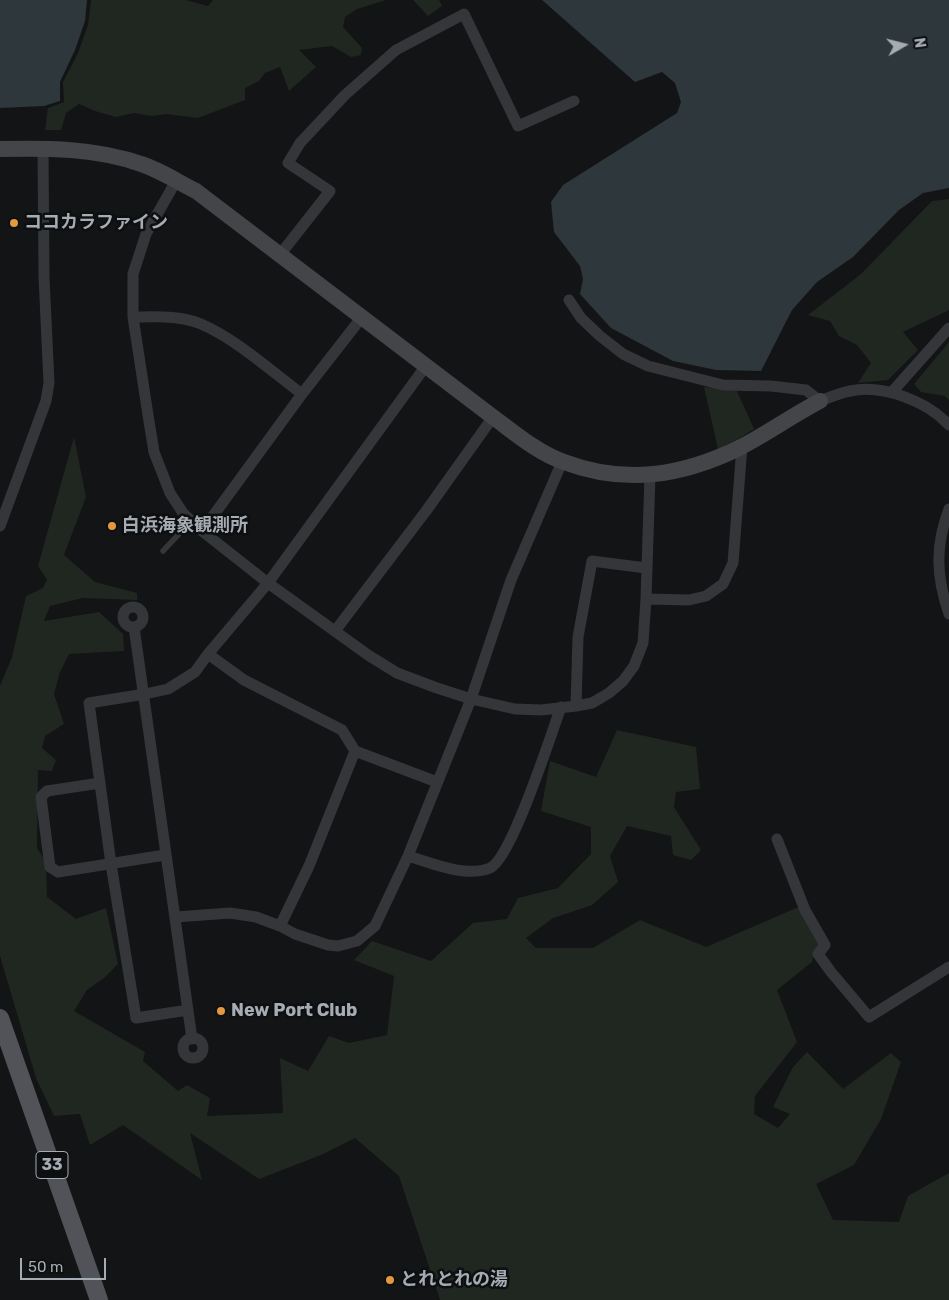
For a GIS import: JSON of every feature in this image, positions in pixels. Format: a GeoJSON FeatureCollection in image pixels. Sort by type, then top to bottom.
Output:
{"type":"FeatureCollection","features":[{"type":"Feature","properties":{"kind":"main road","name":"33"},"geometry":{"type":"LineString","coordinates":[[1,1027],[99,1300]]}},
{"type":"Feature","properties":{"kind":"street"},"geometry":{"type":"LineString","coordinates":[[279,256],[330,191],[288,163],[300,143],[345,95],[396,50],[464,14],[518,126],[574,101]]}},
{"type":"Feature","properties":{"kind":"street"},"geometry":{"type":"LineString","coordinates":[[0,526],[46,401],[49,383],[44,277],[43,148]]}},
{"type":"Feature","properties":{"kind":"street"},"geometry":{"type":"LineString","coordinates":[[0,149],[43,148],[108,155],[141,164],[196,191],[425,367],[530,443],[562,462],[613,473],[650,475],[684,469],[711,461],[742,446],[820,400],[850,391],[892,392],[917,403],[942,418],[949,425]]}},
{"type":"Feature","properties":{"kind":"street"},"geometry":{"type":"LineString","coordinates":[[176,181],[146,234],[133,274],[133,317],[154,452],[170,493],[182,513],[202,531],[268,583],[368,655],[397,673],[471,699],[515,709],[541,710],[576,706],[592,703],[609,693],[623,681],[634,666],[643,643],[650,475]]}},
{"type":"Feature","properties":{"kind":"street"},"geometry":{"type":"LineString","coordinates":[[569,300],[582,318],[600,336],[623,354],[648,366],[723,385],[771,386],[806,390],[820,400]]}},
{"type":"Feature","properties":{"kind":"street"},"geometry":{"type":"LineString","coordinates":[[133,317],[169,317],[200,323],[226,338],[302,394]]}},
{"type":"Feature","properties":{"kind":"street"},"geometry":{"type":"LineString","coordinates":[[202,531],[302,394],[362,317]]}},
{"type":"Feature","properties":{"kind":"street"},"geometry":{"type":"LineString","coordinates":[[892,392],[949,328]]}},
{"type":"Feature","properties":{"kind":"street"},"geometry":{"type":"LineString","coordinates":[[188,1010],[136,1018],[111,864],[89,703],[168,689],[195,672],[268,583],[425,367]]}},
{"type":"Feature","properties":{"kind":"street"},"geometry":{"type":"LineString","coordinates":[[335,631],[426,511],[493,417]]}},
{"type":"Feature","properties":{"kind":"street"},"geometry":{"type":"LineString","coordinates":[[646,599],[688,600],[706,596],[723,584],[733,563],[742,446]]}},
{"type":"Feature","properties":{"kind":"street"},"geometry":{"type":"LineString","coordinates":[[176,917],[230,913],[256,917],[295,934],[328,945],[338,946],[358,941],[375,926],[408,856],[471,699],[511,580],[562,462]]}},
{"type":"Feature","properties":{"kind":"street"},"geometry":{"type":"LineString","coordinates":[[949,508],[941,534],[939,565],[941,591],[949,614]]}},
{"type":"Feature","properties":{"kind":"street"},"geometry":{"type":"LineString","coordinates":[[576,706],[578,637],[592,561],[646,568]]}},
{"type":"Feature","properties":{"kind":"street"},"geometry":{"type":"LineString","coordinates":[[134,627],[145,694],[165,855],[176,917],[192,1039]]}},
{"type":"Feature","properties":{"kind":"street"},"geometry":{"type":"LineString","coordinates":[[208,654],[244,680],[342,730],[354,751],[437,782]]}},
{"type":"Feature","properties":{"kind":"street"},"geometry":{"type":"LineString","coordinates":[[408,856],[462,872],[490,868],[498,862],[510,841],[531,790],[561,707]]}},
{"type":"Feature","properties":{"kind":"street"},"geometry":{"type":"LineString","coordinates":[[280,926],[309,866],[354,751]]}},
{"type":"Feature","properties":{"kind":"street"},"geometry":{"type":"LineString","coordinates":[[100,783],[47,791],[41,797],[50,867],[58,872],[165,855]]}},
{"type":"Feature","properties":{"kind":"street"},"geometry":{"type":"LineString","coordinates":[[777,839],[806,910],[825,945],[818,954],[870,1018],[949,967]]}},
{"type":"Feature","properties":{"kind":"lane"},"geometry":{"type":"LineString","coordinates":[[163,551],[191,521]]}},
{"type":"Feature","properties":{"kind":"shaded area"},"geometry":{"type":"Polygon","coordinates":[[[0,0],[87,0],[85,21],[75,50],[60,82],[60,101],[44,106],[0,108],[0,0]]]}},
{"type":"Feature","properties":{"kind":"shaded area"},"geometry":{"type":"Polygon","coordinates":[[[91,0],[186,0],[208,6],[213,0],[386,0],[357,9],[345,17],[343,27],[362,48],[361,55],[351,57],[332,46],[299,50],[316,67],[289,91],[280,67],[265,73],[259,81],[245,88],[245,100],[198,118],[166,114],[152,116],[134,113],[116,117],[79,104],[66,113],[61,130],[45,130],[48,108],[64,102],[63,82],[78,53],[88,25],[91,0]]]}},
{"type":"Feature","properties":{"kind":"shaded area"},"geometry":{"type":"Polygon","coordinates":[[[413,0],[439,0],[442,6],[428,16],[413,0]]]}},
{"type":"Feature","properties":{"kind":"shaded area"},"geometry":{"type":"Polygon","coordinates":[[[542,0],[949,0],[949,188],[923,193],[899,210],[853,257],[817,282],[792,310],[761,371],[716,370],[673,361],[611,328],[580,294],[583,279],[580,266],[554,232],[551,202],[563,185],[677,113],[681,102],[675,83],[662,72],[635,82],[542,0]]]}},
{"type":"Feature","properties":{"kind":"shaded area"},"geometry":{"type":"Polygon","coordinates":[[[949,199],[949,310],[903,332],[918,350],[888,380],[858,383],[871,363],[857,345],[839,336],[830,321],[808,315],[861,274],[932,201],[949,199]]]}},
{"type":"Feature","properties":{"kind":"shaded area"},"geometry":{"type":"Polygon","coordinates":[[[949,342],[949,400],[945,396],[921,392],[914,384],[949,342]]]}},
{"type":"Feature","properties":{"kind":"shaded area"},"geometry":{"type":"Polygon","coordinates":[[[704,387],[736,389],[754,429],[718,449],[704,387]]]}},
{"type":"Feature","properties":{"kind":"shaded area"},"geometry":{"type":"Polygon","coordinates":[[[74,437],[86,497],[64,555],[95,582],[137,593],[137,600],[83,598],[50,606],[44,621],[99,612],[123,634],[124,651],[69,654],[60,672],[54,694],[64,724],[45,736],[42,748],[56,760],[52,771],[38,770],[37,848],[46,862],[47,897],[76,919],[106,908],[118,964],[104,978],[87,990],[74,1011],[145,1052],[143,1061],[178,1091],[187,1085],[210,1098],[207,1116],[283,1113],[280,1058],[308,1071],[329,1036],[349,1043],[387,1035],[394,976],[354,960],[372,941],[431,961],[473,923],[507,919],[518,898],[558,888],[591,854],[591,827],[541,811],[550,761],[596,777],[617,730],[696,747],[700,789],[676,792],[674,807],[701,850],[691,860],[673,855],[671,836],[627,826],[610,856],[618,882],[592,905],[553,918],[526,938],[536,948],[593,948],[640,920],[706,947],[801,906],[822,945],[814,953],[812,962],[777,990],[797,1042],[755,1096],[754,1114],[778,1128],[790,1114],[773,1107],[793,1067],[807,1052],[843,1089],[891,1053],[901,1062],[881,1119],[854,1165],[816,1184],[833,1220],[899,1222],[908,1196],[949,1173],[949,1300],[440,1300],[399,1176],[355,1138],[321,1155],[259,1179],[190,1133],[202,1180],[123,1125],[90,1145],[80,1114],[54,1116],[36,1078],[0,956],[0,686],[12,657],[26,596],[43,588],[47,580],[38,566],[74,437]]]}},
{"type":"Feature","properties":{"kind":"place","name":"ココカラファイン"},"geometry":{"type":"Point","coordinates":[14,223]}},
{"type":"Feature","properties":{"kind":"place","name":"白浜海象観測所"},"geometry":{"type":"Point","coordinates":[112,526]}},
{"type":"Feature","properties":{"kind":"place","name":"New Port Club"},"geometry":{"type":"Point","coordinates":[221,1011]}},
{"type":"Feature","properties":{"kind":"place","name":"とれとれの湯"},"geometry":{"type":"Point","coordinates":[390,1280]}}]}
